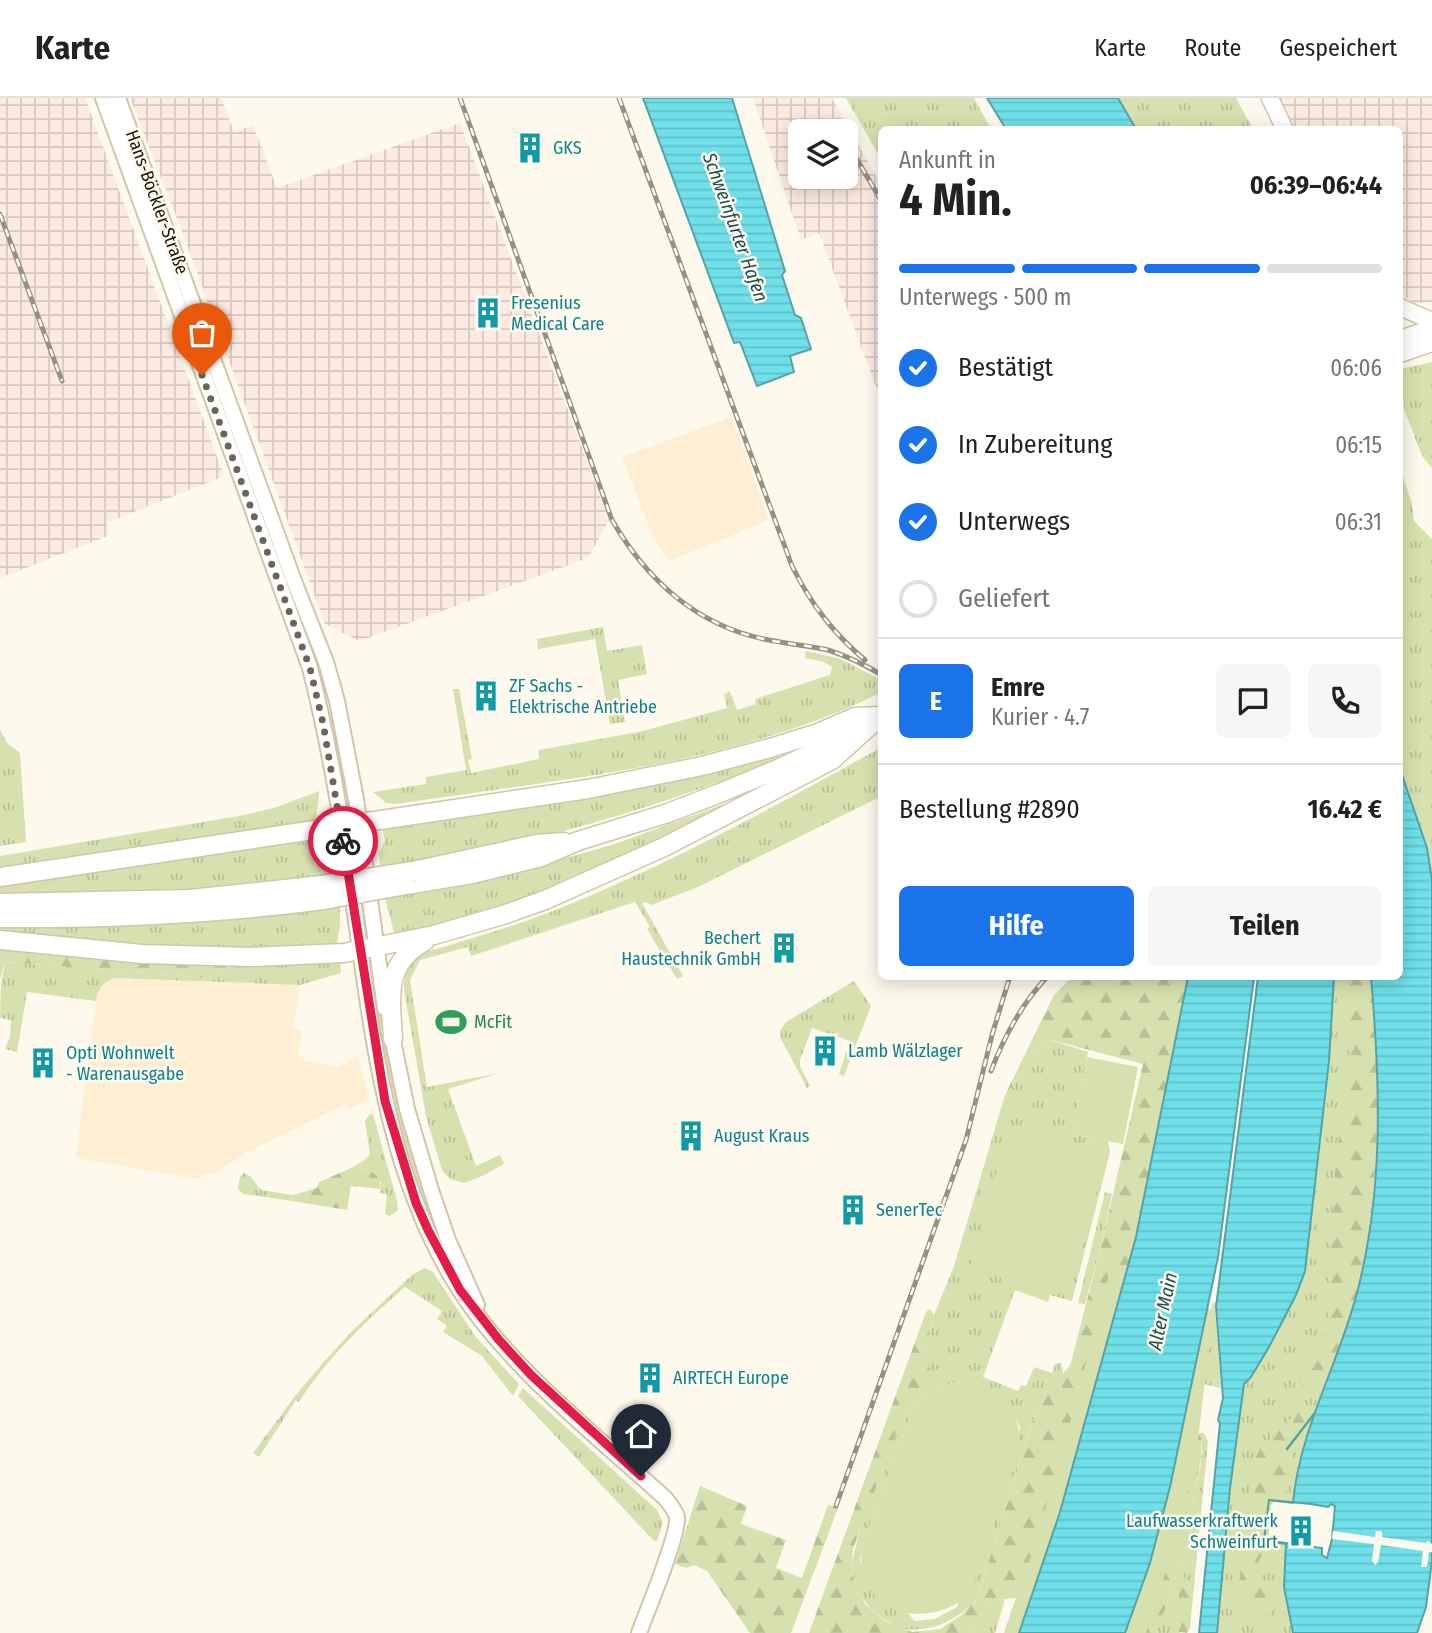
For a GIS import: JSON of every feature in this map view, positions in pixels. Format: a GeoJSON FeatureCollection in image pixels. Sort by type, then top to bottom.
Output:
{"type":"FeatureCollection","features":[{"type":"Feature","properties":{"kind":"highway"},"geometry":{"type":"LineString","coordinates":[[0,877],[588,789],[663,775],[770,748],[818,733],[855,717],[878,719]]}},
{"type":"Feature","properties":{"kind":"highway"},"geometry":{"type":"LineString","coordinates":[[0,918],[197,913],[410,878],[537,844],[578,841],[668,813],[720,793],[798,760],[878,720]]}},
{"type":"Feature","properties":{"kind":"highway"},"geometry":{"type":"LineString","coordinates":[[0,940],[64,948],[181,956],[292,956],[369,949],[435,935],[545,900],[664,847],[832,761],[878,720]]}},
{"type":"Feature","properties":{"kind":"highway"},"geometry":{"type":"LineString","coordinates":[[0,903],[323,893]]}},
{"type":"Feature","properties":{"kind":"highway"},"geometry":{"type":"LineString","coordinates":[[393,1039],[391,988],[398,963],[410,951],[435,935]]}},
{"type":"Feature","properties":{"kind":"main road"},"geometry":{"type":"LineString","coordinates":[[1270,98],[1283,126]]}},
{"type":"Feature","properties":{"kind":"main road"},"geometry":{"type":"LineString","coordinates":[[1403,310],[1428,334]]}},
{"type":"Feature","properties":{"kind":"main road"},"geometry":{"type":"LineString","coordinates":[[1403,338],[1428,334]]}},
{"type":"Feature","properties":{"kind":"main road"},"geometry":{"type":"LineString","coordinates":[[1403,352],[1428,334]]}},
{"type":"Feature","properties":{"kind":"street","name":"Hans-Böckler-Straße"},"geometry":{"type":"LineString","coordinates":[[103,98],[307,659],[322,717],[354,905],[369,949]]}},
{"type":"Feature","properties":{"kind":"street","name":"Hans-Böckler-Straße"},"geometry":{"type":"LineString","coordinates":[[118,98],[326,662],[337,701],[360,823],[371,907],[369,949]]}},
{"type":"Feature","properties":{"kind":"street"},"geometry":{"type":"LineString","coordinates":[[369,949],[393,1039],[407,1109],[441,1219],[480,1316]]}},
{"type":"Feature","properties":{"kind":"street"},"geometry":{"type":"LineString","coordinates":[[369,949],[385,1101],[416,1203],[460,1290],[531,1375],[671,1506],[676,1516],[676,1528],[639,1633]]}},
{"type":"Feature","properties":{"kind":"shaded area"},"geometry":{"type":"Polygon","coordinates":[[[0,98],[85,98],[224,476],[106,523],[110,535],[0,578],[0,98]]]}},
{"type":"Feature","properties":{"kind":"shaded area"},"geometry":{"type":"Polygon","coordinates":[[[130,98],[221,98],[234,132],[253,125],[277,188],[460,123],[609,520],[588,558],[359,641],[325,624],[183,234],[130,98]]]}},
{"type":"Feature","properties":{"kind":"shaded area"},"geometry":{"type":"Polygon","coordinates":[[[753,98],[832,98],[844,119],[788,119],[788,189],[858,189],[858,144],[878,179],[878,392],[819,233],[801,240],[753,98]]]}},
{"type":"Feature","properties":{"kind":"shaded area"},"geometry":{"type":"Polygon","coordinates":[[[1279,98],[1432,98],[1432,302],[1414,303],[1403,295],[1403,126],[1294,126],[1279,98]]]}},
{"type":"Feature","properties":{"kind":"shaded area"},"geometry":{"type":"Polygon","coordinates":[[[731,417],[769,520],[669,561],[652,534],[622,457],[731,417]]]}},
{"type":"Feature","properties":{"kind":"shaded area"},"geometry":{"type":"Polygon","coordinates":[[[115,978],[300,985],[293,1029],[302,1030],[298,1060],[339,1067],[358,1056],[369,1099],[349,1109],[345,1104],[246,1153],[216,1173],[204,1173],[199,1179],[76,1158],[97,993],[104,981],[115,978]]]}},
{"type":"Feature","properties":{"kind":"green space"},"geometry":{"type":"Polygon","coordinates":[[[846,98],[974,98],[989,126],[878,126],[878,154],[846,98]]]}},
{"type":"Feature","properties":{"kind":"green space"},"geometry":{"type":"Polygon","coordinates":[[[1118,98],[1236,98],[1251,126],[1134,126],[1118,98]]]}},
{"type":"Feature","properties":{"kind":"green space"},"geometry":{"type":"Polygon","coordinates":[[[1432,362],[1432,468],[1422,456],[1403,406],[1403,368],[1432,362]]]}},
{"type":"Feature","properties":{"kind":"green space"},"geometry":{"type":"Polygon","coordinates":[[[1403,476],[1412,504],[1414,521],[1432,539],[1432,880],[1427,848],[1403,778],[1403,476]]]}},
{"type":"Feature","properties":{"kind":"green space"},"geometry":{"type":"Polygon","coordinates":[[[603,627],[607,651],[642,645],[647,674],[618,680],[625,722],[610,724],[595,639],[538,649],[537,639],[603,627]]]}},
{"type":"Feature","properties":{"kind":"green space"},"geometry":{"type":"Polygon","coordinates":[[[806,651],[841,659],[878,678],[878,694],[825,717],[766,737],[644,766],[397,804],[386,803],[373,792],[426,784],[426,777],[466,770],[453,689],[459,689],[472,759],[468,760],[471,773],[539,759],[539,750],[643,731],[727,708],[724,694],[730,691],[737,710],[756,704],[755,699],[830,675],[832,667],[824,662],[805,658],[806,651]]]}},
{"type":"Feature","properties":{"kind":"green space"},"geometry":{"type":"Polygon","coordinates":[[[0,730],[7,743],[20,753],[26,842],[0,846],[0,730]]]}},
{"type":"Feature","properties":{"kind":"green space"},"geometry":{"type":"Polygon","coordinates":[[[878,749],[878,798],[698,887],[651,905],[642,903],[683,976],[677,979],[647,929],[650,927],[635,902],[471,956],[468,947],[420,960],[410,980],[427,1087],[499,1073],[448,1089],[476,1166],[500,1155],[504,1164],[464,1183],[450,1179],[442,1170],[426,1116],[404,990],[409,967],[426,952],[548,913],[634,877],[759,814],[878,749]]]}},
{"type":"Feature","properties":{"kind":"green space"},"geometry":{"type":"Polygon","coordinates":[[[780,753],[779,758],[732,777],[583,826],[480,851],[380,868],[379,854],[385,840],[382,826],[780,753]]]}},
{"type":"Feature","properties":{"kind":"green space"},"geometry":{"type":"Polygon","coordinates":[[[319,791],[318,824],[0,874],[0,856],[245,815],[277,807],[319,791]]]}},
{"type":"Feature","properties":{"kind":"green space"},"geometry":{"type":"Polygon","coordinates":[[[724,804],[727,807],[552,891],[396,939],[385,899],[527,869],[615,844],[724,804]]]}},
{"type":"Feature","properties":{"kind":"green space"},"geometry":{"type":"Polygon","coordinates":[[[320,835],[333,851],[336,875],[202,890],[0,897],[0,883],[320,835]]]}},
{"type":"Feature","properties":{"kind":"green space"},"geometry":{"type":"Polygon","coordinates":[[[340,905],[336,949],[195,953],[0,935],[0,924],[340,905]]]}},
{"type":"Feature","properties":{"kind":"green space"},"geometry":{"type":"Polygon","coordinates":[[[0,945],[206,965],[228,963],[227,971],[209,978],[5,962],[0,980],[0,945]]]}},
{"type":"Feature","properties":{"kind":"green space"},"geometry":{"type":"Polygon","coordinates":[[[340,961],[341,973],[300,985],[115,978],[102,986],[96,1001],[27,992],[17,1052],[5,1049],[10,1036],[11,1020],[0,1018],[5,962],[209,978],[227,971],[228,963],[340,961]]]}},
{"type":"Feature","properties":{"kind":"green space"},"geometry":{"type":"Polygon","coordinates":[[[376,972],[426,1188],[421,1192],[391,1098],[370,977],[376,972]]]}},
{"type":"Feature","properties":{"kind":"green space"},"geometry":{"type":"Polygon","coordinates":[[[1069,980],[1187,980],[1155,1162],[1074,1482],[1004,1633],[1016,1598],[994,1600],[980,1614],[970,1633],[809,1633],[926,1312],[930,1309],[934,1315],[924,1362],[934,1373],[934,1380],[906,1405],[853,1549],[852,1576],[865,1604],[885,1621],[912,1632],[940,1629],[960,1616],[977,1599],[1033,1420],[1050,1386],[1070,1366],[1143,1064],[1047,1039],[1005,1095],[1054,995],[1069,980]]]}},
{"type":"Feature","properties":{"kind":"green space"},"geometry":{"type":"Polygon","coordinates":[[[1334,980],[1371,980],[1378,1082],[1368,1235],[1359,1287],[1346,1333],[1305,1438],[1293,1503],[1269,1500],[1264,1541],[1286,1544],[1284,1586],[1293,1633],[1217,1633],[1230,1488],[1244,1384],[1269,1347],[1296,1295],[1305,1271],[1329,1061],[1334,980]]]}},
{"type":"Feature","properties":{"kind":"green space"},"geometry":{"type":"Polygon","coordinates":[[[1346,980],[1371,980],[1377,1105],[1368,1233],[1341,1348],[1333,1368],[1315,1394],[1305,1389],[1299,1379],[1323,1333],[1328,1317],[1335,1178],[1351,1055],[1345,1044],[1346,980]]]}},
{"type":"Feature","properties":{"kind":"green space"},"geometry":{"type":"Polygon","coordinates":[[[854,981],[871,1006],[844,1076],[839,1074],[850,1041],[812,1028],[800,1060],[800,1066],[810,1086],[807,1088],[781,1039],[780,1031],[786,1022],[854,981]]]}},
{"type":"Feature","properties":{"kind":"green space"},"geometry":{"type":"Polygon","coordinates":[[[1047,1039],[1088,1052],[1072,1134],[1108,1141],[1110,1152],[1072,1301],[1050,1295],[1048,1302],[1015,1290],[983,1377],[1018,1391],[1021,1385],[1026,1386],[1034,1367],[1052,1373],[1055,1364],[1061,1363],[1063,1373],[1050,1386],[1033,1420],[977,1599],[962,1613],[935,1627],[903,1629],[886,1620],[866,1603],[856,1587],[852,1564],[872,1493],[906,1405],[928,1386],[929,1367],[924,1362],[924,1354],[934,1315],[954,1266],[1005,1095],[1047,1039]],[[957,1382],[938,1388],[922,1398],[913,1408],[862,1547],[860,1561],[915,1621],[935,1619],[957,1607],[1020,1428],[1010,1408],[996,1394],[968,1383],[957,1382]]]}},
{"type":"Feature","properties":{"kind":"green space"},"geometry":{"type":"Polygon","coordinates":[[[1087,1057],[1138,1067],[1123,1144],[1072,1134],[1087,1057]]]}},
{"type":"Feature","properties":{"kind":"green space"},"geometry":{"type":"Polygon","coordinates":[[[373,1114],[397,1201],[398,1210],[390,1216],[385,1214],[387,1194],[380,1193],[381,1182],[364,1169],[349,1169],[370,1154],[365,1121],[373,1114]]]}},
{"type":"Feature","properties":{"kind":"green space"},"geometry":{"type":"Polygon","coordinates":[[[1009,1125],[1107,1152],[1069,1294],[970,1268],[1009,1125]]]}},
{"type":"Feature","properties":{"kind":"green space"},"geometry":{"type":"Polygon","coordinates":[[[349,1169],[366,1170],[375,1174],[381,1189],[351,1186],[347,1210],[292,1201],[293,1195],[317,1188],[319,1182],[349,1169]]]}},
{"type":"Feature","properties":{"kind":"green space"},"geometry":{"type":"Polygon","coordinates":[[[244,1173],[250,1176],[261,1190],[293,1195],[292,1201],[243,1194],[238,1189],[240,1177],[244,1173]]]}},
{"type":"Feature","properties":{"kind":"green space"},"geometry":{"type":"Polygon","coordinates":[[[1105,1192],[1112,1194],[1102,1242],[1085,1304],[1078,1303],[1105,1192]]]}},
{"type":"Feature","properties":{"kind":"green space"},"geometry":{"type":"Polygon","coordinates":[[[425,1268],[433,1272],[475,1336],[519,1384],[513,1396],[482,1356],[443,1332],[447,1326],[437,1319],[442,1311],[405,1287],[348,1341],[322,1370],[299,1402],[296,1400],[259,1457],[253,1453],[295,1396],[352,1331],[413,1274],[425,1268]]]}},
{"type":"Feature","properties":{"kind":"green space"},"geometry":{"type":"Polygon","coordinates":[[[1109,1275],[1213,1310],[1196,1457],[1173,1549],[1146,1633],[1004,1633],[1030,1559],[1063,1449],[1109,1275]]]}},
{"type":"Feature","properties":{"kind":"green space"},"geometry":{"type":"Polygon","coordinates":[[[1216,1301],[1221,1388],[1199,1383],[1212,1304],[1216,1301]]]}},
{"type":"Feature","properties":{"kind":"green space"},"geometry":{"type":"Polygon","coordinates":[[[957,1382],[988,1389],[1008,1404],[1015,1415],[1018,1428],[1017,1459],[970,1593],[953,1605],[935,1612],[915,1614],[897,1610],[881,1602],[869,1588],[862,1570],[862,1547],[913,1408],[932,1391],[957,1382]]]}},
{"type":"Feature","properties":{"kind":"green space"},"geometry":{"type":"Polygon","coordinates":[[[1203,1384],[1198,1430],[1201,1438],[1201,1459],[1186,1521],[1193,1538],[1189,1545],[1180,1550],[1176,1561],[1190,1592],[1191,1610],[1187,1633],[1179,1632],[1179,1593],[1173,1588],[1156,1633],[1132,1633],[1203,1384]]]}},
{"type":"Feature","properties":{"kind":"green space"},"geometry":{"type":"Polygon","coordinates":[[[523,1388],[657,1510],[663,1523],[657,1541],[654,1541],[518,1396],[523,1388]]]}},
{"type":"Feature","properties":{"kind":"green space"},"geometry":{"type":"Polygon","coordinates":[[[1299,1411],[1304,1413],[1305,1420],[1290,1462],[1288,1486],[1283,1498],[1271,1505],[1268,1546],[1259,1560],[1259,1582],[1265,1585],[1272,1580],[1279,1582],[1276,1603],[1263,1621],[1239,1603],[1238,1590],[1249,1510],[1249,1489],[1255,1459],[1260,1449],[1299,1411]]]}},
{"type":"Feature","properties":{"kind":"green space"},"geometry":{"type":"Polygon","coordinates":[[[1199,1433],[1204,1433],[1208,1441],[1190,1628],[1187,1633],[1191,1599],[1189,1586],[1176,1561],[1179,1550],[1188,1545],[1191,1532],[1186,1521],[1201,1465],[1199,1433]]]}},
{"type":"Feature","properties":{"kind":"green space"},"geometry":{"type":"Polygon","coordinates":[[[700,1486],[747,1506],[741,1524],[786,1540],[776,1568],[802,1578],[828,1505],[838,1508],[791,1633],[750,1633],[707,1571],[694,1565],[687,1568],[675,1564],[700,1486]]]}},
{"type":"Feature","properties":{"kind":"green space"},"geometry":{"type":"Polygon","coordinates":[[[1173,1588],[1179,1593],[1180,1633],[1156,1633],[1173,1588]]]}},
{"type":"Feature","properties":{"kind":"green space"},"geometry":{"type":"Polygon","coordinates":[[[1005,1599],[995,1633],[970,1633],[980,1614],[994,1600],[1005,1599]]]}},
{"type":"Feature","properties":{"kind":"water","name":"Schweinfurter Hafen"},"geometry":{"type":"Polygon","coordinates":[[[643,98],[732,98],[785,271],[782,275],[795,315],[801,318],[811,349],[790,356],[794,372],[757,386],[740,342],[734,343],[643,98]]]}},
{"type":"Feature","properties":{"kind":"water"},"geometry":{"type":"Polygon","coordinates":[[[987,98],[1118,98],[1134,126],[1004,126],[987,98]]]}},
{"type":"Feature","properties":{"kind":"water"},"geometry":{"type":"Polygon","coordinates":[[[1403,778],[1427,848],[1432,880],[1432,1561],[1426,1607],[1417,1633],[1293,1633],[1284,1587],[1286,1544],[1264,1540],[1322,1548],[1322,1555],[1327,1558],[1332,1539],[1335,1506],[1293,1502],[1304,1448],[1350,1316],[1366,1251],[1376,1173],[1376,1055],[1371,980],[1403,980],[1403,778]]]}},
{"type":"Feature","properties":{"kind":"water","name":"Alter Main"},"geometry":{"type":"Polygon","coordinates":[[[1187,980],[1254,980],[1218,1257],[1170,1487],[1150,1563],[1125,1633],[1019,1633],[1060,1512],[1136,1237],[1187,980]]]}},
{"type":"Feature","properties":{"kind":"water"},"geometry":{"type":"Polygon","coordinates":[[[1258,980],[1334,980],[1329,1061],[1305,1271],[1296,1295],[1269,1347],[1244,1384],[1230,1488],[1217,1633],[1199,1633],[1220,1423],[1218,1420],[1223,1398],[1216,1307],[1258,980]]]}},
{"type":"Feature","properties":{"kind":"pier"},"geometry":{"type":"Polygon","coordinates":[[[1333,1531],[1375,1537],[1376,1531],[1382,1531],[1382,1537],[1425,1543],[1428,1541],[1432,1544],[1432,1552],[1429,1552],[1427,1567],[1421,1567],[1423,1551],[1381,1545],[1375,1565],[1372,1561],[1374,1544],[1332,1539],[1333,1531]]]}},
{"type":"Feature","properties":{"kind":"waterway"},"geometry":{"type":"LineString","coordinates":[[1287,1449],[1314,1414]]}},
{"type":"Feature","properties":{"kind":"railway"},"geometry":{"type":"LineString","coordinates":[[460,98],[612,520],[641,562],[675,596],[716,623],[764,639],[828,650],[878,673]]}},
{"type":"Feature","properties":{"kind":"railway"},"geometry":{"type":"LineString","coordinates":[[619,98],[792,566],[824,617],[865,660]]}},
{"type":"Feature","properties":{"kind":"railway"},"geometry":{"type":"LineString","coordinates":[[858,161],[878,195]]}},
{"type":"Feature","properties":{"kind":"railway"},"geometry":{"type":"LineString","coordinates":[[0,214],[62,381]]}},
{"type":"Feature","properties":{"kind":"railway"},"geometry":{"type":"LineString","coordinates":[[836,1506],[966,1140],[1009,980]]}},
{"type":"Feature","properties":{"kind":"railway"},"geometry":{"type":"LineString","coordinates":[[991,1071],[1015,1021],[1045,980]]}},
{"type":"Feature","properties":{"kind":"way so far"},"geometry":{"type":"LineString","coordinates":[[202,375],[310,668],[334,780],[343,841]]}},
{"type":"Feature","properties":{"kind":"place","name":"GKS"},"geometry":{"type":"Point","coordinates":[530,148]}},
{"type":"Feature","properties":{"kind":"place","name":"Fresenius Medical Care"},"geometry":{"type":"Point","coordinates":[488,313]}},
{"type":"Feature","properties":{"kind":"place","name":"ZF Sachs - Elektrische Antriebe"},"geometry":{"type":"Point","coordinates":[486,696]}},
{"type":"Feature","properties":{"kind":"place","name":"Bechert Haustechnik GmbH"},"geometry":{"type":"Point","coordinates":[784,948]}},
{"type":"Feature","properties":{"kind":"place","name":"McFit"},"geometry":{"type":"Point","coordinates":[451,1022]}},
{"type":"Feature","properties":{"kind":"place","name":"Lamb Wälzlager"},"geometry":{"type":"Point","coordinates":[825,1051]}},
{"type":"Feature","properties":{"kind":"place","name":"Opti Wohnwelt - Warenausgabe"},"geometry":{"type":"Point","coordinates":[43,1063]}},
{"type":"Feature","properties":{"kind":"place","name":"August Kraus"},"geometry":{"type":"Point","coordinates":[691,1136]}},
{"type":"Feature","properties":{"kind":"place","name":"SenerTec"},"geometry":{"type":"Point","coordinates":[853,1210]}},
{"type":"Feature","properties":{"kind":"place","name":"AIRTECH Europe"},"geometry":{"type":"Point","coordinates":[650,1378]}},
{"type":"Feature","properties":{"kind":"place","name":"Laufwasserkraftwerk Schweinfurt"},"geometry":{"type":"Point","coordinates":[1301,1531]}},
{"type":"Feature","properties":{"kind":"route"},"geometry":{"type":"LineString","coordinates":[[343,841],[385,1101],[416,1203],[428,1230],[460,1290],[499,1340],[531,1375],[641,1476]]}}]}
